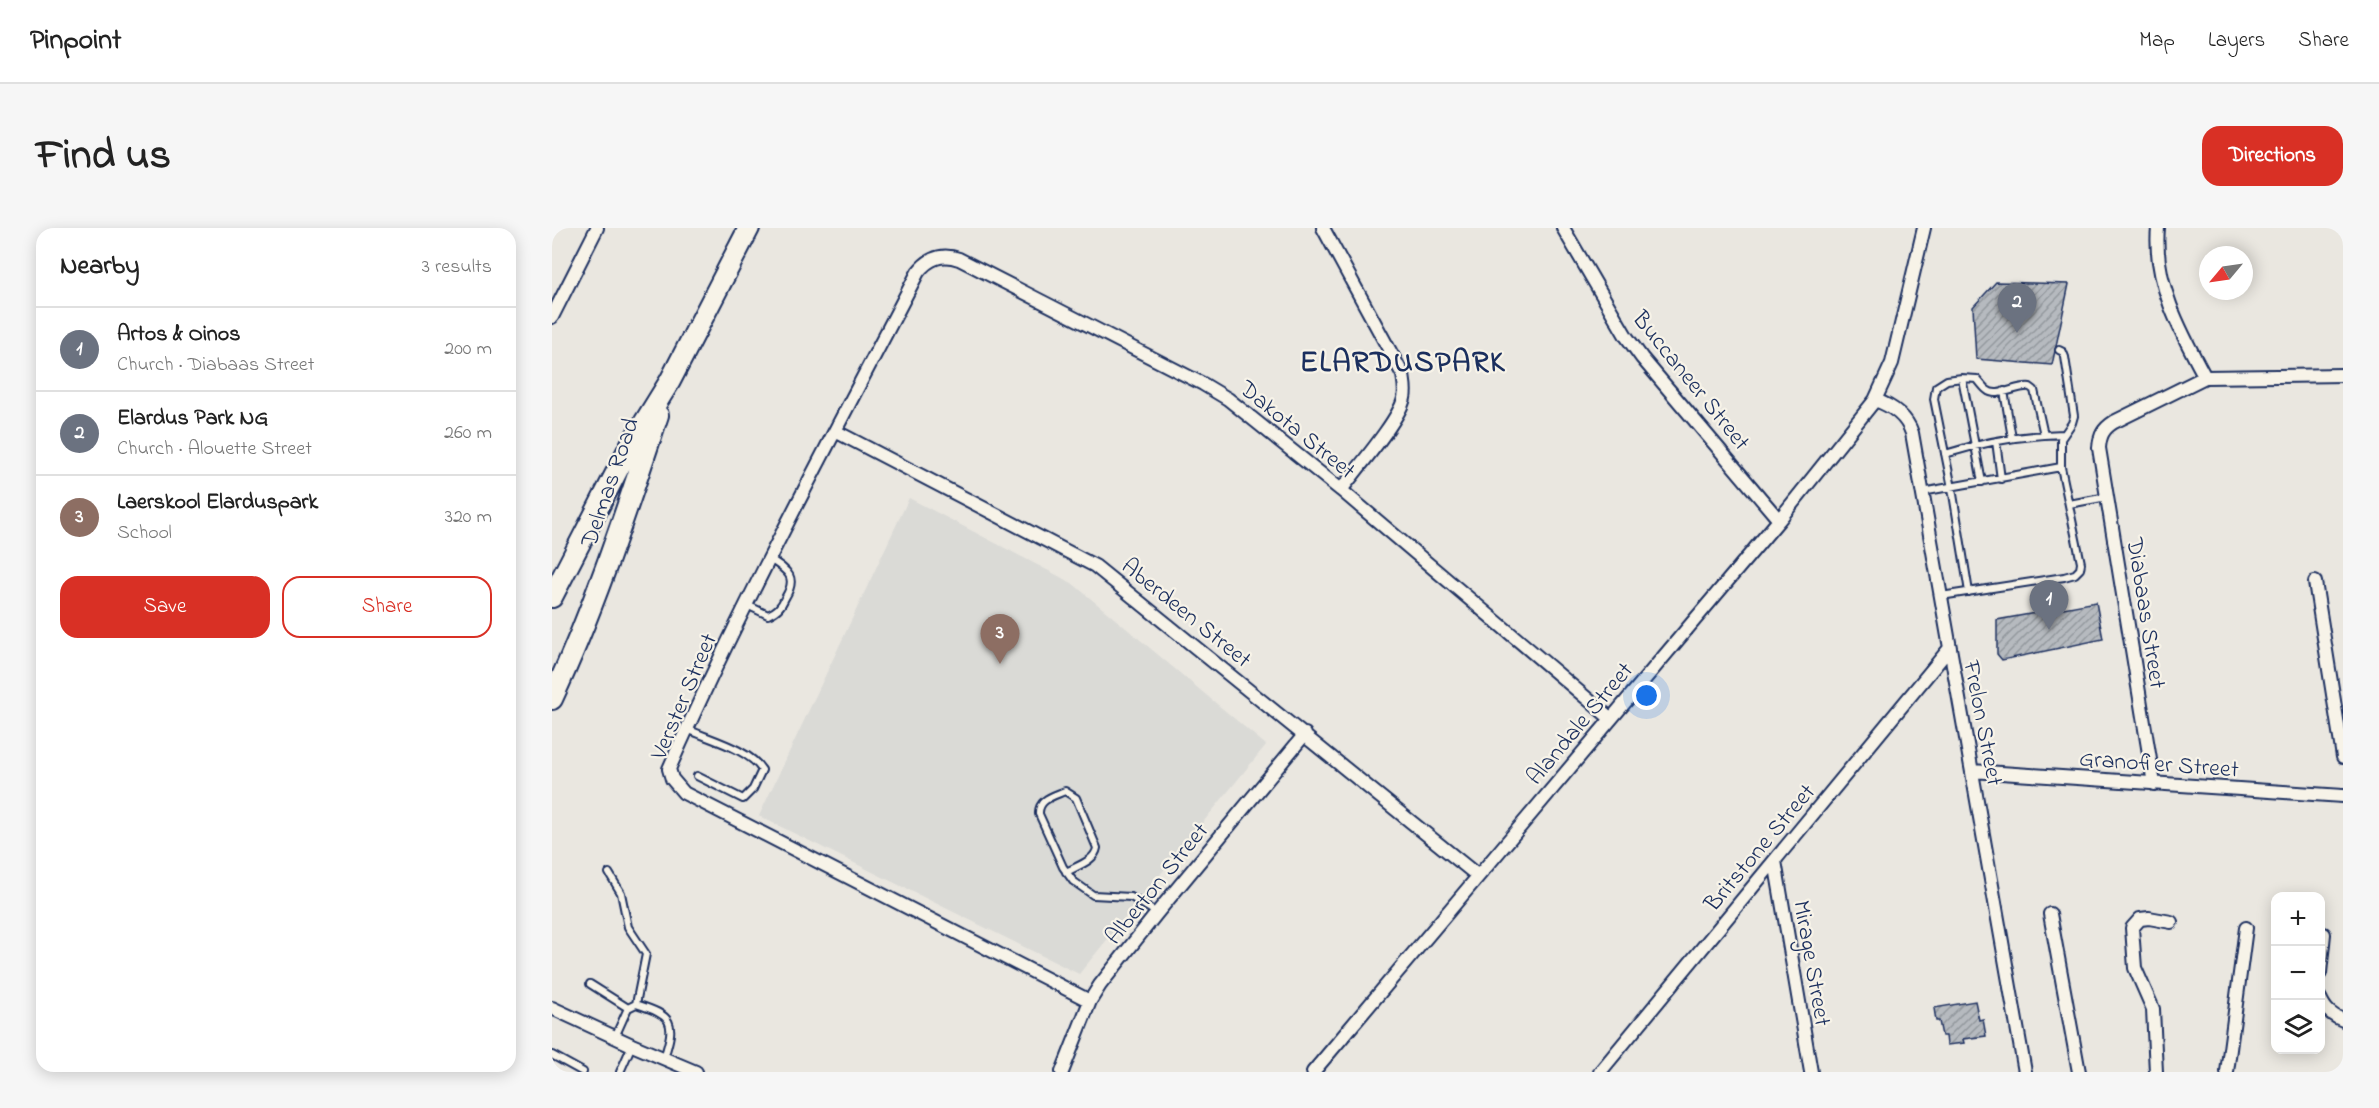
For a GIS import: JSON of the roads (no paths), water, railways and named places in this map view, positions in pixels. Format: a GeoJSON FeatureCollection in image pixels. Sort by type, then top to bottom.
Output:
{"type":"FeatureCollection","features":[{"type":"Feature","properties":{"kind":"main road","name":"Delmas Road"},"geometry":{"type":"LineString","coordinates":[[552,597],[631,444],[670,381],[748,228]]}},
{"type":"Feature","properties":{"kind":"main road","name":"Delmas Road"},"geometry":{"type":"LineString","coordinates":[[552,699],[577,645],[606,571],[670,381]]}},
{"type":"Feature","properties":{"kind":"street"},"geometry":{"type":"LineString","coordinates":[[552,317],[597,228]]}},
{"type":"Feature","properties":{"kind":"street"},"geometry":{"type":"LineString","coordinates":[[1323,228],[1403,375],[1405,385],[1404,396],[1397,414],[1341,490]]}},
{"type":"Feature","properties":{"kind":"street","name":"Buccaneer Street"},"geometry":{"type":"LineString","coordinates":[[1563,228],[1626,336],[1642,358],[1779,520]]}},
{"type":"Feature","properties":{"kind":"street","name":"Alandale Street"},"geometry":{"type":"LineString","coordinates":[[1313,1072],[1779,520],[1875,400],[1892,363],[1924,228]]}},
{"type":"Feature","properties":{"kind":"street"},"geometry":{"type":"LineString","coordinates":[[2158,228],[2157,262],[2163,285],[2205,376],[2343,375]]}},
{"type":"Feature","properties":{"kind":"street","name":"Dakota Street"},"geometry":{"type":"LineString","coordinates":[[918,272],[934,258],[950,256],[959,259],[1228,399],[1341,490],[1610,718]]}},
{"type":"Feature","properties":{"kind":"street","name":"Verster Street"},"geometry":{"type":"LineString","coordinates":[[918,272],[770,559],[669,769],[672,779],[684,793],[1090,1001]]}},
{"type":"Feature","properties":{"kind":"street","name":"Diabaas Street"},"geometry":{"type":"LineString","coordinates":[[2154,784],[2099,448],[2100,437],[2105,428],[2114,422],[2205,376]]}},
{"type":"Feature","properties":{"kind":"street","name":"Frelon Street"},"geometry":{"type":"LineString","coordinates":[[1875,400],[1891,406],[1909,425],[2025,1072]]}},
{"type":"Feature","properties":{"kind":"street","name":"Aberdeen Street"},"geometry":{"type":"LineString","coordinates":[[835,432],[1095,566],[1478,876]]}},
{"type":"Feature","properties":{"kind":"street"},"geometry":{"type":"LineString","coordinates":[[2315,582],[2343,757]]}},
{"type":"Feature","properties":{"kind":"street","name":"Britstone Street"},"geometry":{"type":"LineString","coordinates":[[1600,1072],[1949,649]]}},
{"type":"Feature","properties":{"kind":"street","name":"Alberton Street"},"geometry":{"type":"LineString","coordinates":[[1062,1072],[1090,1001],[1157,913],[1305,734]]}},
{"type":"Feature","properties":{"kind":"street","name":"Granofier Street"},"geometry":{"type":"LineString","coordinates":[[1972,771],[2343,796]]}},
{"type":"Feature","properties":{"kind":"street","name":"Mirage Street"},"geometry":{"type":"LineString","coordinates":[[1775,861],[1811,1072]]}},
{"type":"Feature","properties":{"kind":"street"},"geometry":{"type":"LineString","coordinates":[[2050,914],[2079,1072]]}},
{"type":"Feature","properties":{"kind":"street"},"geometry":{"type":"LineString","coordinates":[[2156,1072],[2153,1010],[2135,968],[2132,928],[2136,921],[2149,918],[2170,922]]}},
{"type":"Feature","properties":{"kind":"street"},"geometry":{"type":"LineString","coordinates":[[2227,1072],[2246,928]]}},
{"type":"Feature","properties":{"kind":"street"},"geometry":{"type":"LineString","coordinates":[[2321,1000],[2323,1006],[2332,1015],[2343,1020]]}},
{"type":"Feature","properties":{"kind":"street"},"geometry":{"type":"LineString","coordinates":[[552,1008],[692,1071]]}},
{"type":"Feature","properties":{"kind":"lane"},"geometry":{"type":"LineString","coordinates":[[1940,596],[2064,577],[2075,574],[2080,569],[2081,563],[2061,467],[2061,439],[2074,416],[2065,357],[2059,350]]}},
{"type":"Feature","properties":{"kind":"lane"},"geometry":{"type":"LineString","coordinates":[[1968,592],[1934,393],[1940,382],[1962,378],[1977,379],[1988,391],[1994,393],[2027,386],[2034,390],[2044,435]]}},
{"type":"Feature","properties":{"kind":"lane"},"geometry":{"type":"LineString","coordinates":[[1962,378],[1982,482]]}},
{"type":"Feature","properties":{"kind":"lane"},"geometry":{"type":"LineString","coordinates":[[2004,391],[2012,438]]}},
{"type":"Feature","properties":{"kind":"lane"},"geometry":{"type":"LineString","coordinates":[[1945,454],[2012,438],[2063,434]]}},
{"type":"Feature","properties":{"kind":"lane"},"geometry":{"type":"LineString","coordinates":[[1995,441],[2001,479]]}},
{"type":"Feature","properties":{"kind":"lane"},"geometry":{"type":"LineString","coordinates":[[1922,492],[2061,467]]}},
{"type":"Feature","properties":{"kind":"lane"},"geometry":{"type":"LineString","coordinates":[[2069,504],[2107,497]]}},
{"type":"Feature","properties":{"kind":"lane"},"geometry":{"type":"LineString","coordinates":[[747,605],[768,615],[780,609],[790,590],[792,582],[789,574],[770,559]]}},
{"type":"Feature","properties":{"kind":"lane"},"geometry":{"type":"LineString","coordinates":[[687,729],[719,741],[749,758],[762,770],[753,789],[743,799],[697,776]]}},
{"type":"Feature","properties":{"kind":"lane"},"geometry":{"type":"LineString","coordinates":[[1066,872],[1092,858],[1097,848],[1076,798],[1065,791],[1041,802],[1038,808],[1066,872],[1072,881],[1093,896],[1131,897],[1157,913]]}},
{"type":"Feature","properties":{"kind":"lane"},"geometry":{"type":"LineString","coordinates":[[609,873],[621,893],[628,927],[646,954],[636,1004]]}},
{"type":"Feature","properties":{"kind":"lane"},"geometry":{"type":"LineString","coordinates":[[590,984],[628,1008]]}},
{"type":"Feature","properties":{"kind":"lane"},"geometry":{"type":"LineString","coordinates":[[615,1037],[628,1008],[636,1004],[660,1012],[669,1022],[671,1036],[664,1059]]}},
{"type":"Feature","properties":{"kind":"lane"},"geometry":{"type":"LineString","coordinates":[[620,1072],[632,1045]]}},
{"type":"Feature","properties":{"kind":"lane"},"geometry":{"type":"LineString","coordinates":[[552,1055],[583,1072]]}},
{"type":"Feature","properties":{"kind":"place","name":"Elardus Park NG"},"geometry":{"type":"Point","coordinates":[2017,333]}},
{"type":"Feature","properties":{"kind":"place","name":"Artos & Oinos"},"geometry":{"type":"Point","coordinates":[2049,630]}},
{"type":"Feature","properties":{"kind":"place","name":"Laerskool Elarduspark"},"geometry":{"type":"Point","coordinates":[1000,664]}},
{"type":"Feature","properties":{"kind":"district","name":"ELARDUSPARK"},"geometry":{"type":"Point","coordinates":[1403,361]}}]}
